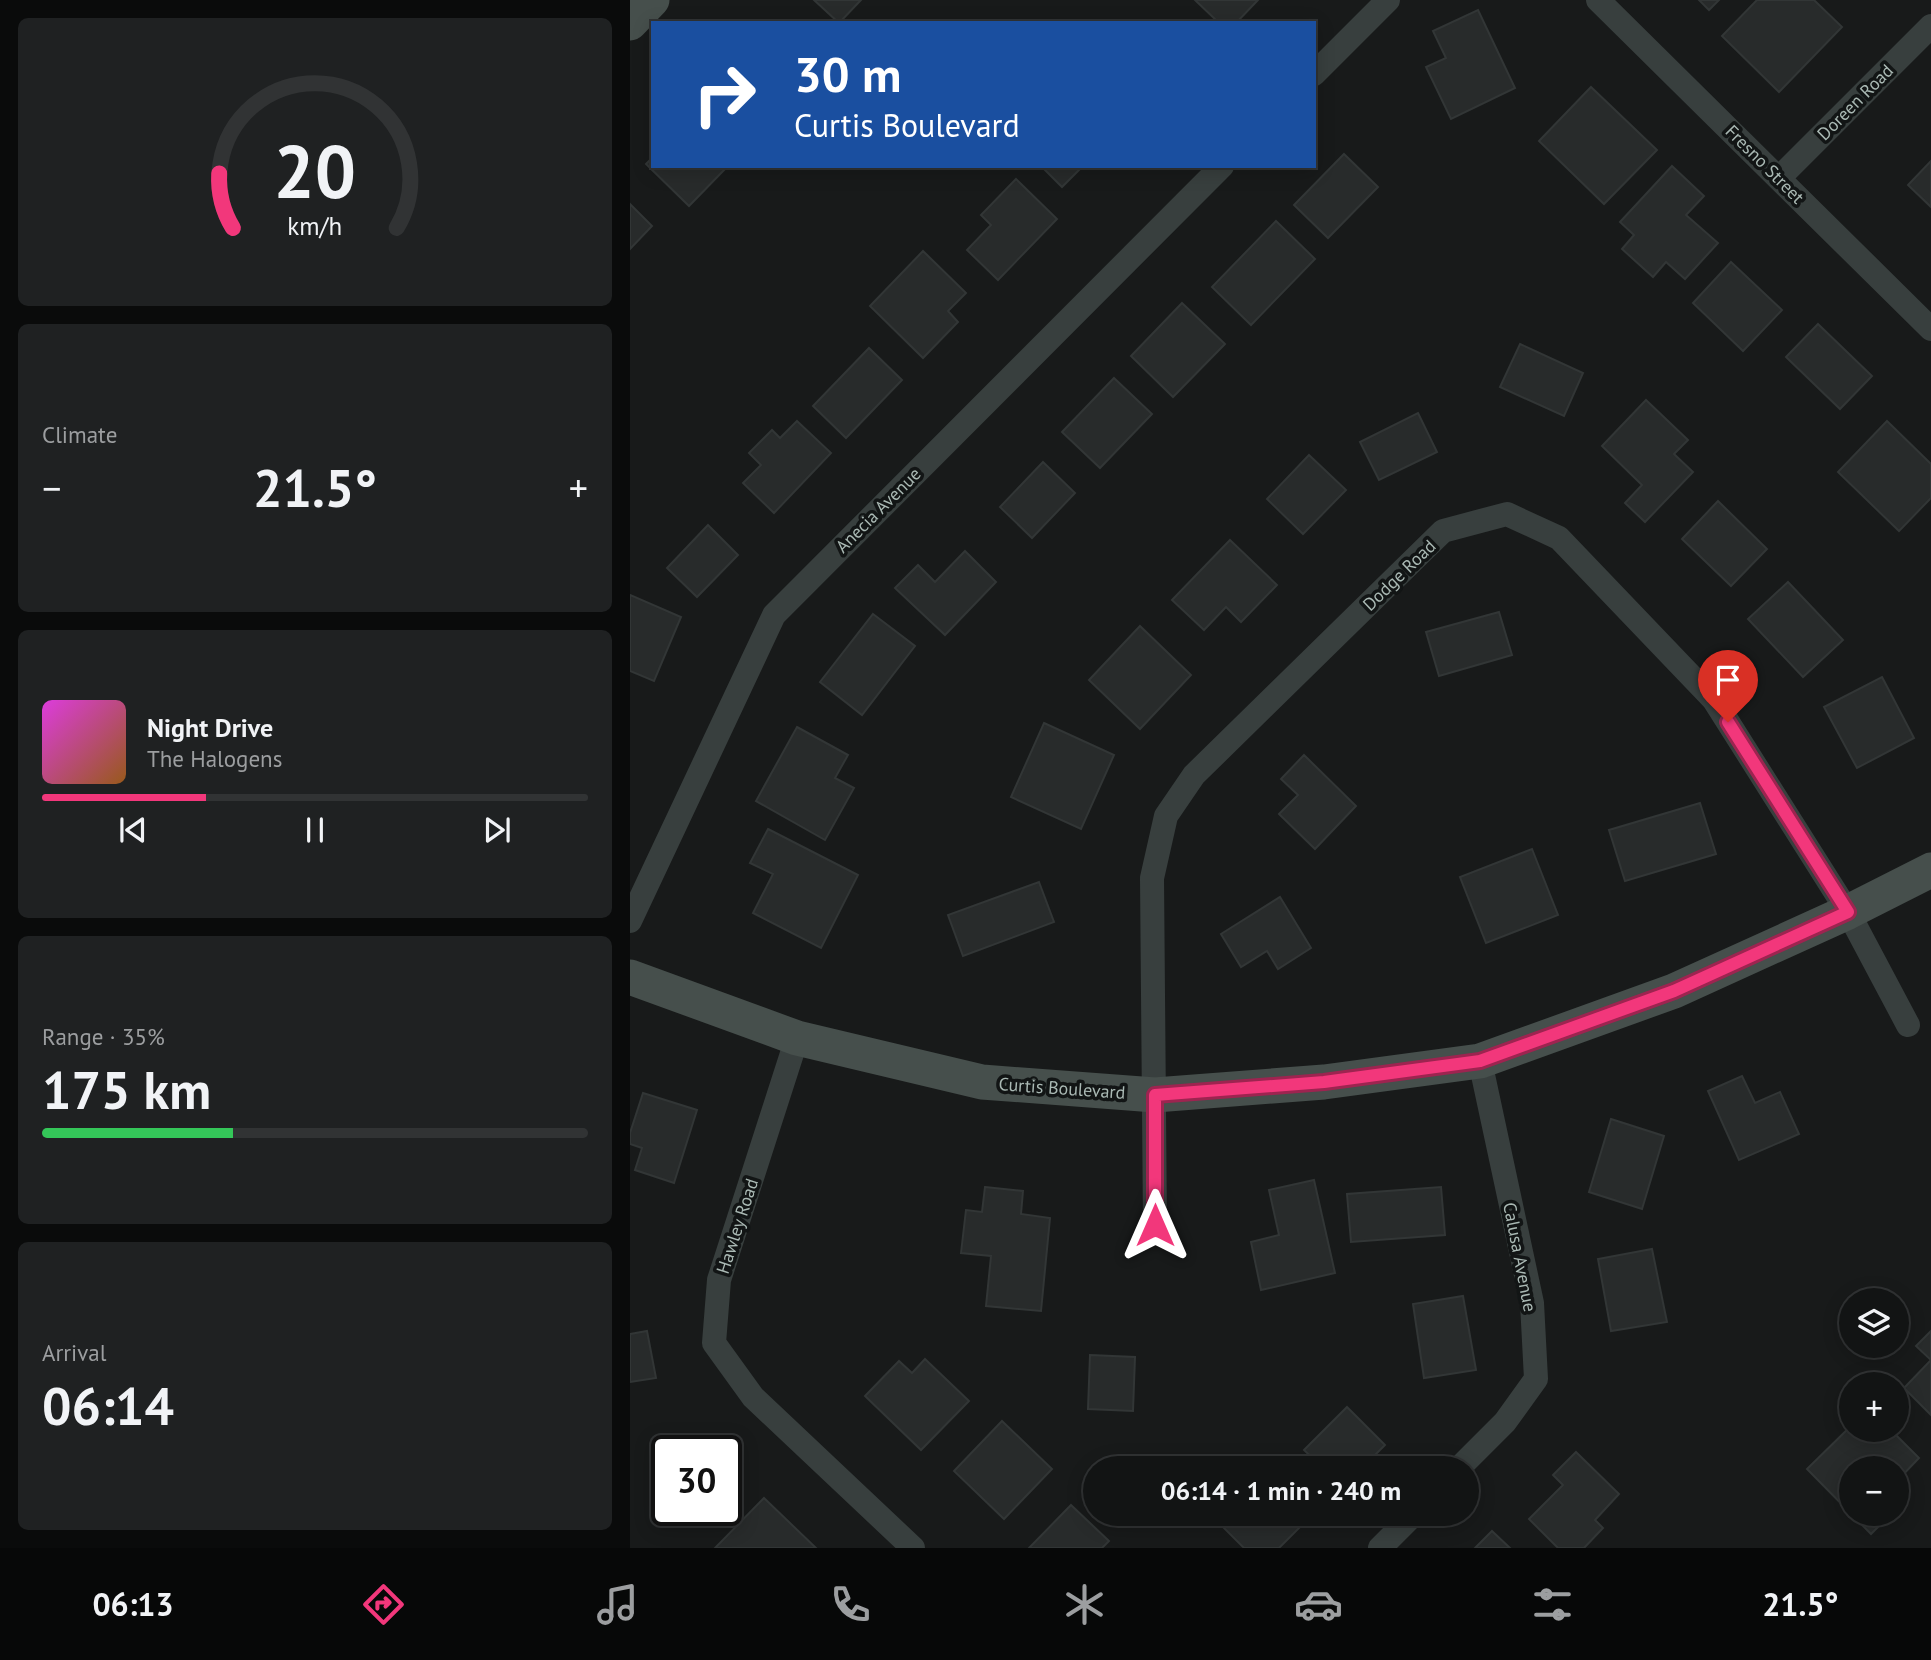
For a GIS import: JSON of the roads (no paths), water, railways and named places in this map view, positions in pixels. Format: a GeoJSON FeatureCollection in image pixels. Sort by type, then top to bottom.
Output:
{"type":"FeatureCollection","features":[{"type":"Feature","properties":{"kind":"street"},"geometry":{"type":"LineString","coordinates":[[630,23],[652,0]]}},
{"type":"Feature","properties":{"kind":"street"},"geometry":{"type":"LineString","coordinates":[[1316,72],[1388,0]]}},
{"type":"Feature","properties":{"kind":"street","name":"Fresno Street"},"geometry":{"type":"LineString","coordinates":[[1598,0],[1931,329]]}},
{"type":"Feature","properties":{"kind":"street","name":"Doreen Road"},"geometry":{"type":"LineString","coordinates":[[1779,178],[1931,26]]}},
{"type":"Feature","properties":{"kind":"street","name":"Anecia Avenue"},"geometry":{"type":"LineString","coordinates":[[630,922],[774,615],[1220,168]]}},
{"type":"Feature","properties":{"kind":"street","name":"Dodge Road"},"geometry":{"type":"LineString","coordinates":[[1155,1225],[1152,878],[1166,817],[1194,775],[1443,531],[1507,514],[1559,538],[1714,700],[1848,912],[1908,1025]]}},
{"type":"Feature","properties":{"kind":"street","name":"Curtis Boulevard"},"geometry":{"type":"LineString","coordinates":[[630,977],[797,1038],[982,1082],[1155,1095],[1324,1082],[1480,1061],[1674,991],[1848,912],[1931,870]]}},
{"type":"Feature","properties":{"kind":"street","name":"Hawley Road"},"geometry":{"type":"LineString","coordinates":[[797,1038],[719,1280],[714,1343],[753,1397],[913,1548]]}},
{"type":"Feature","properties":{"kind":"street","name":"Calusa Avenue"},"geometry":{"type":"LineString","coordinates":[[1471,1456],[1505,1422],[1536,1379],[1531,1303],[1480,1061]]}},
{"type":"Feature","properties":{"kind":"street"},"geometry":{"type":"LineString","coordinates":[[1380,1548],[1402,1526]]}}]}
